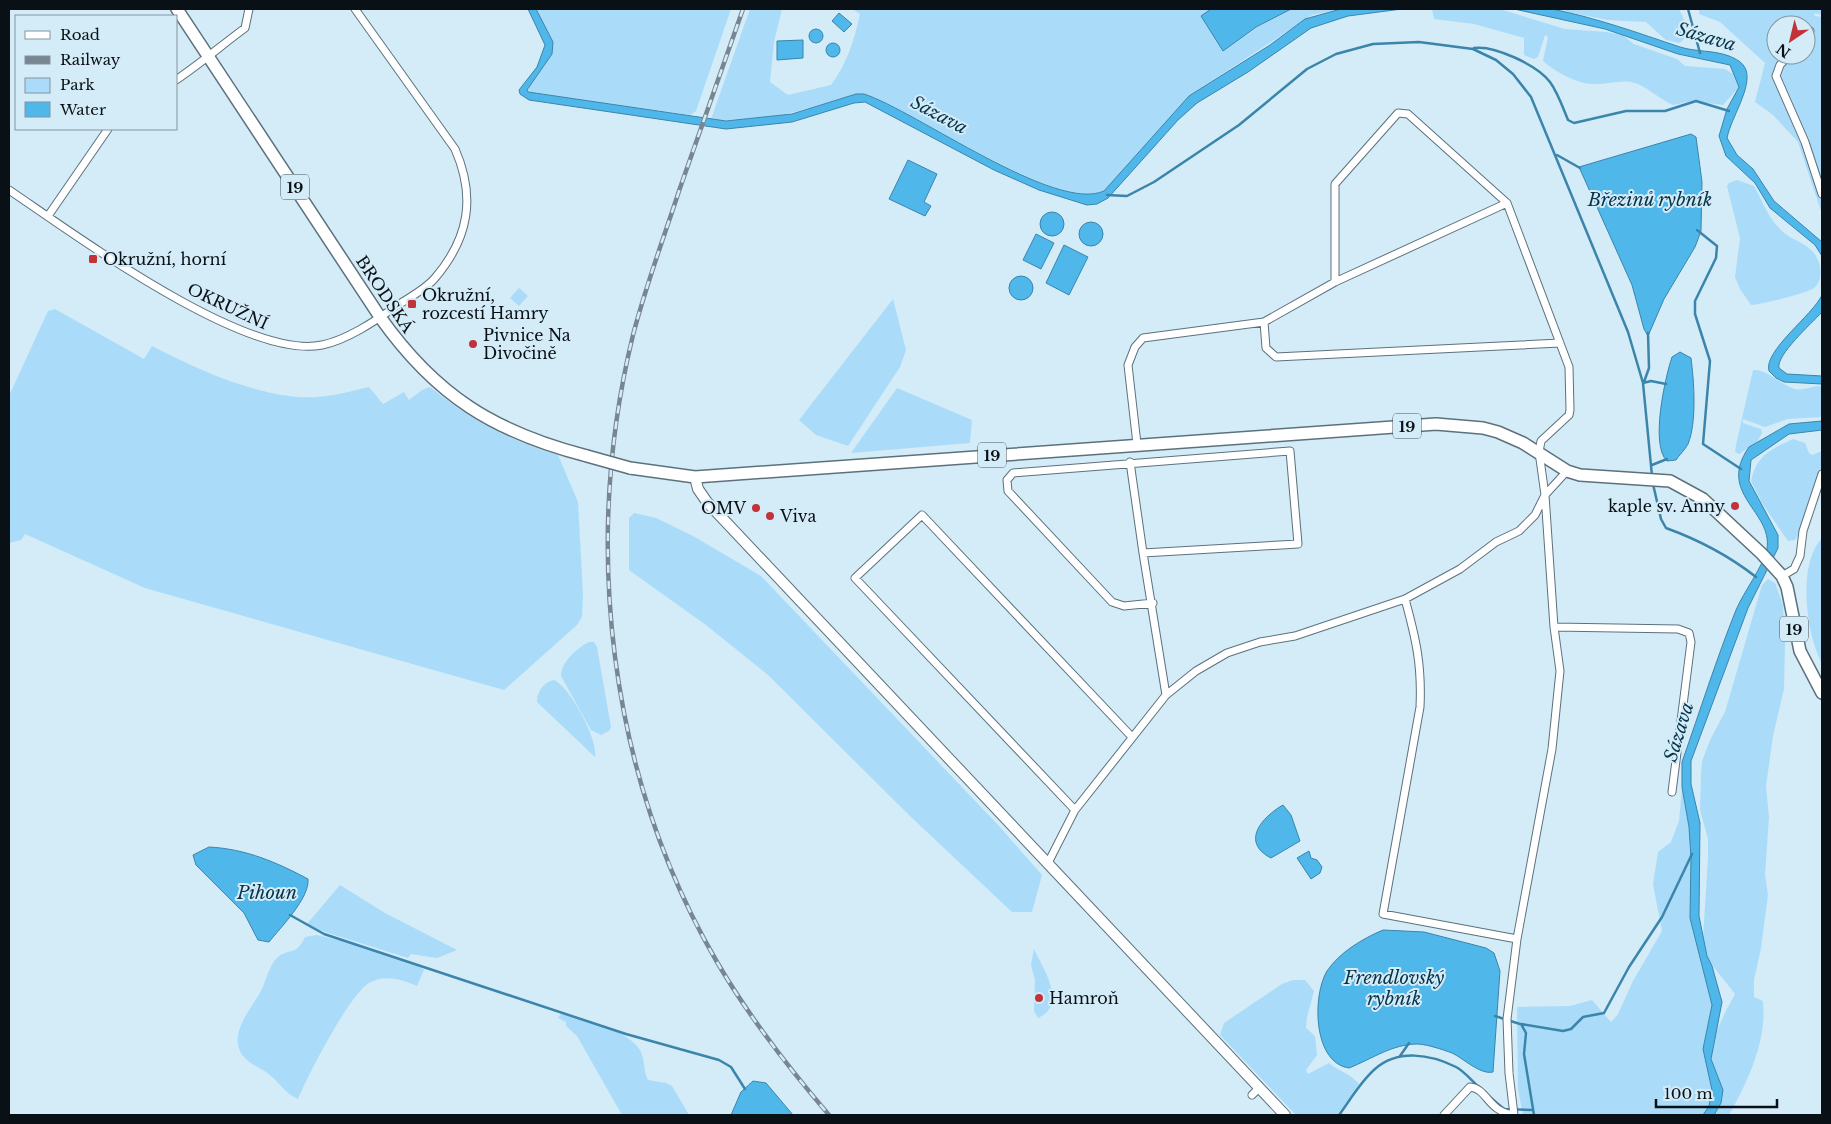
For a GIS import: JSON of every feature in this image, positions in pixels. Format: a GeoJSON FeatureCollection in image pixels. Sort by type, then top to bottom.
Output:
{"type":"FeatureCollection","features":[{"type":"Feature","properties":{"kind":"main road","name":"BRODSKÁ"},"geometry":{"type":"LineString","coordinates":[[177,9],[380,317],[405,350],[428,375],[469,407],[522,436],[630,468],[695,477]]}},
{"type":"Feature","properties":{"kind":"main road","name":"19"},"geometry":{"type":"LineString","coordinates":[[695,477],[1436,424],[1483,428],[1498,432],[1538,452],[1567,471],[1580,475],[1606,478],[1653,478],[1670,481],[1703,499],[1762,554],[1782,576],[1787,587],[1800,651],[1822,693]]}},
{"type":"Feature","properties":{"kind":"street"},"geometry":{"type":"LineString","coordinates":[[178,79],[209,58],[213,51],[245,28],[249,9]]}},
{"type":"Feature","properties":{"kind":"street","name":"OKRUŽNÍ"},"geometry":{"type":"LineString","coordinates":[[9,190],[166,291],[236,328],[281,343],[321,345],[380,317],[432,280],[451,256],[463,229],[467,192],[466,179],[455,149],[355,9]]}},
{"type":"Feature","properties":{"kind":"street"},"geometry":{"type":"LineString","coordinates":[[1780,65],[1776,76],[1805,142],[1822,194]]}},
{"type":"Feature","properties":{"kind":"street"},"geometry":{"type":"LineString","coordinates":[[1335,282],[1335,184],[1398,113],[1408,114],[1507,203],[1569,367],[1570,410],[1568,415],[1541,441],[1538,452],[1545,495],[1554,627],[1560,671],[1552,749],[1517,939],[1507,1019],[1509,1073],[1514,1115],[1503,1114],[1480,1091],[1470,1087],[1444,1115]]}},
{"type":"Feature","properties":{"kind":"street"},"geometry":{"type":"LineString","coordinates":[[48,216],[107,130]]}},
{"type":"Feature","properties":{"kind":"street"},"geometry":{"type":"LineString","coordinates":[[1137,444],[1128,365],[1135,347],[1143,338],[1264,322],[1335,282],[1507,203]]}},
{"type":"Feature","properties":{"kind":"street"},"geometry":{"type":"LineString","coordinates":[[1264,322],[1266,348],[1276,357],[1560,343]]}},
{"type":"Feature","properties":{"kind":"street"},"geometry":{"type":"LineString","coordinates":[[1143,554],[1298,544],[1290,451],[1130,462],[1013,473],[1007,480],[1008,491],[1112,602],[1124,606],[1153,603]]}},
{"type":"Feature","properties":{"kind":"street"},"geometry":{"type":"LineString","coordinates":[[1130,462],[1166,695]]}},
{"type":"Feature","properties":{"kind":"street"},"geometry":{"type":"LineString","coordinates":[[1048,862],[1075,810],[1166,695],[1196,671],[1227,653],[1260,642],[1295,636],[1405,599],[1460,569],[1496,542],[1520,531],[1535,515],[1545,495],[1567,471]]}},
{"type":"Feature","properties":{"kind":"street"},"geometry":{"type":"LineString","coordinates":[[1782,576],[1794,569],[1800,556],[1803,531],[1822,474]]}},
{"type":"Feature","properties":{"kind":"street"},"geometry":{"type":"LineString","coordinates":[[695,477],[698,488],[707,502],[1048,862],[1256,1092],[1285,1115]]}},
{"type":"Feature","properties":{"kind":"street"},"geometry":{"type":"LineString","coordinates":[[1075,810],[855,578],[922,515],[1132,738]]}},
{"type":"Feature","properties":{"kind":"street"},"geometry":{"type":"LineString","coordinates":[[1405,599],[1422,674],[1420,707],[1383,914],[1517,939]]}},
{"type":"Feature","properties":{"kind":"street"},"geometry":{"type":"LineString","coordinates":[[1554,627],[1678,629],[1689,633],[1691,642],[1672,792]]}},
{"type":"Feature","properties":{"kind":"green space"},"geometry":{"type":"Polygon","coordinates":[[[536,9],[731,9],[696,111],[690,115],[527,92],[553,42],[536,9]]]}},
{"type":"Feature","properties":{"kind":"green space"},"geometry":{"type":"Polygon","coordinates":[[[750,9],[782,9],[774,42],[770,82],[788,95],[831,85],[837,77],[846,60],[860,14],[852,9],[1211,9],[1201,17],[1256,27],[1291,9],[1341,9],[1312,15],[1189,96],[1104,191],[1082,194],[1054,187],[1021,174],[985,157],[917,119],[864,94],[856,94],[802,110],[766,118],[729,121],[711,119],[750,9]]]}},
{"type":"Feature","properties":{"kind":"green space"},"geometry":{"type":"Polygon","coordinates":[[[1432,9],[1500,9],[1565,29],[1622,35],[1634,44],[1677,59],[1685,66],[1725,69],[1733,74],[1739,87],[1723,105],[1692,101],[1673,105],[1642,86],[1631,82],[1597,84],[1579,82],[1560,73],[1543,61],[1548,37],[1545,35],[1538,57],[1534,59],[1524,55],[1524,38],[1474,24],[1434,19],[1432,9]]]}},
{"type":"Feature","properties":{"kind":"green space"},"geometry":{"type":"Polygon","coordinates":[[[1563,9],[1679,9],[1687,26],[1687,35],[1680,43],[1666,40],[1646,22],[1607,20],[1568,12],[1563,9]]]}},
{"type":"Feature","properties":{"kind":"green space"},"geometry":{"type":"Polygon","coordinates":[[[1699,9],[1822,9],[1822,15],[1814,13],[1815,15],[1766,15],[1766,65],[1816,65],[1816,16],[1822,17],[1822,214],[1798,142],[1773,115],[1755,102],[1765,63],[1720,22],[1699,14],[1699,9]]]}},
{"type":"Feature","properties":{"kind":"green space"},"geometry":{"type":"Polygon","coordinates":[[[1737,180],[1754,186],[1777,226],[1785,234],[1808,247],[1817,258],[1821,274],[1820,280],[1814,288],[1793,296],[1751,305],[1740,289],[1735,277],[1740,238],[1727,186],[1729,183],[1737,180]]]}},
{"type":"Feature","properties":{"kind":"green space"},"geometry":{"type":"Polygon","coordinates":[[[519,288],[528,296],[519,306],[510,298],[519,288]]]}},
{"type":"Feature","properties":{"kind":"green space"},"geometry":{"type":"Polygon","coordinates":[[[893,299],[906,350],[900,367],[848,446],[816,435],[799,420],[893,299]]]}},
{"type":"Feature","properties":{"kind":"green space"},"geometry":{"type":"Polygon","coordinates":[[[55,309],[144,359],[152,346],[190,365],[232,382],[275,394],[316,397],[369,387],[383,404],[404,392],[409,400],[422,390],[430,387],[460,410],[490,428],[558,455],[578,502],[583,595],[582,617],[577,625],[504,690],[145,588],[25,534],[21,540],[9,543],[9,396],[48,311],[55,309]]]}},
{"type":"Feature","properties":{"kind":"green space"},"geometry":{"type":"Polygon","coordinates":[[[1753,370],[1764,372],[1795,389],[1822,386],[1822,417],[1788,419],[1765,427],[1743,419],[1743,423],[1761,429],[1762,433],[1757,442],[1739,454],[1735,452],[1736,445],[1753,370]]]}},
{"type":"Feature","properties":{"kind":"green space"},"geometry":{"type":"Polygon","coordinates":[[[897,388],[972,420],[970,443],[851,453],[897,388]]]}},
{"type":"Feature","properties":{"kind":"green space"},"geometry":{"type":"Polygon","coordinates":[[[1793,439],[1805,443],[1809,453],[1812,455],[1822,451],[1822,471],[1798,535],[1795,540],[1788,541],[1762,503],[1751,481],[1761,458],[1793,439]]]}},
{"type":"Feature","properties":{"kind":"green space"},"geometry":{"type":"Polygon","coordinates":[[[634,513],[656,518],[693,536],[761,576],[998,825],[1042,875],[1032,912],[1012,912],[911,817],[768,675],[706,625],[629,570],[629,518],[634,513]]]}},
{"type":"Feature","properties":{"kind":"green space"},"geometry":{"type":"Polygon","coordinates":[[[1822,538],[1822,663],[1816,650],[1808,618],[1807,581],[1809,564],[1814,550],[1822,538]]]}},
{"type":"Feature","properties":{"kind":"green space"},"geometry":{"type":"Polygon","coordinates":[[[1768,579],[1775,583],[1783,605],[1785,642],[1784,689],[1773,736],[1766,786],[1769,817],[1765,875],[1768,895],[1761,948],[1754,980],[1754,997],[1763,1001],[1762,1031],[1755,1060],[1729,1115],[1714,1115],[1719,1107],[1722,1093],[1712,1060],[1713,1044],[1715,1035],[1735,994],[1709,961],[1703,939],[1708,839],[1700,810],[1702,761],[1711,738],[1725,712],[1762,585],[1768,579]]]}},
{"type":"Feature","properties":{"kind":"green space"},"geometry":{"type":"Polygon","coordinates":[[[589,642],[594,642],[597,647],[611,727],[609,731],[601,735],[591,730],[561,676],[570,656],[589,642]]]}},
{"type":"Feature","properties":{"kind":"green space"},"geometry":{"type":"Polygon","coordinates":[[[554,680],[568,692],[582,714],[592,738],[595,757],[537,702],[538,694],[542,688],[554,680]]]}},
{"type":"Feature","properties":{"kind":"green space"},"geometry":{"type":"Polygon","coordinates":[[[1682,787],[1689,827],[1691,858],[1690,918],[1712,1005],[1704,1043],[1712,1090],[1709,1106],[1703,1115],[1523,1115],[1518,1089],[1517,1007],[1570,1006],[1592,1000],[1611,1022],[1618,1014],[1633,981],[1662,931],[1653,884],[1658,852],[1671,842],[1679,821],[1682,787]]]}},
{"type":"Feature","properties":{"kind":"green space"},"geometry":{"type":"Polygon","coordinates":[[[340,885],[385,913],[457,950],[437,958],[411,954],[408,958],[309,927],[307,924],[340,885]]]}},
{"type":"Feature","properties":{"kind":"green space"},"geometry":{"type":"Polygon","coordinates":[[[316,935],[391,955],[424,970],[417,986],[405,981],[386,978],[374,980],[361,990],[330,1036],[310,1072],[298,1099],[270,1075],[246,1059],[239,1049],[238,1040],[246,1014],[261,991],[275,960],[282,954],[298,947],[305,937],[316,935]]]}},
{"type":"Feature","properties":{"kind":"green space"},"geometry":{"type":"Polygon","coordinates":[[[1034,949],[1051,986],[1052,995],[1051,1004],[1047,1012],[1038,1018],[1034,1011],[1035,980],[1031,965],[1034,949]]]}},
{"type":"Feature","properties":{"kind":"green space"},"geometry":{"type":"Polygon","coordinates":[[[1293,980],[1305,980],[1314,991],[1306,1028],[1315,1036],[1317,1055],[1306,1070],[1308,1074],[1329,1063],[1359,1084],[1337,1115],[1296,1115],[1220,1035],[1224,1023],[1282,984],[1293,980]]]}},
{"type":"Feature","properties":{"kind":"green space"},"geometry":{"type":"Polygon","coordinates":[[[562,1013],[605,1026],[634,1043],[642,1054],[648,1080],[672,1086],[689,1115],[622,1115],[577,1036],[566,1026],[566,1022],[558,1018],[562,1013]]]}},
{"type":"Feature","properties":{"kind":"water"},"geometry":{"type":"Polygon","coordinates":[[[1547,8],[1569,13],[1617,26],[1680,47],[1723,54],[1741,63],[1746,70],[1746,85],[1727,138],[1737,155],[1753,169],[1774,201],[1822,242],[1822,256],[1815,245],[1770,208],[1755,183],[1726,156],[1719,136],[1727,109],[1739,87],[1730,65],[1678,54],[1605,29],[1514,9],[1547,8]]]}},
{"type":"Feature","properties":{"kind":"water"},"geometry":{"type":"Polygon","coordinates":[[[528,9],[536,9],[553,42],[552,54],[527,90],[528,92],[726,121],[792,114],[856,94],[864,94],[917,119],[1020,174],[1053,188],[1082,194],[1104,191],[1189,96],[1270,45],[1305,19],[1341,9],[1402,9],[1348,16],[1311,28],[1248,72],[1197,103],[1178,120],[1108,198],[1097,204],[1087,205],[1039,190],[994,170],[865,102],[854,103],[792,122],[726,129],[529,100],[520,94],[519,90],[537,67],[545,45],[528,9]]]}},
{"type":"Feature","properties":{"kind":"water"},"geometry":{"type":"Polygon","coordinates":[[[1211,9],[1291,9],[1256,27],[1223,51],[1201,16],[1211,9]]]}},
{"type":"Feature","properties":{"kind":"water"},"geometry":{"type":"Polygon","coordinates":[[[839,13],[852,24],[844,32],[832,21],[839,13]]]}},
{"type":"Feature","properties":{"kind":"water"},"geometry":{"type":"Polygon","coordinates":[[[813,29],[819,29],[823,36],[819,43],[813,43],[809,39],[809,33],[813,29]]]}},
{"type":"Feature","properties":{"kind":"water"},"geometry":{"type":"Polygon","coordinates":[[[803,40],[803,58],[777,60],[777,41],[803,40]]]}},
{"type":"Feature","properties":{"kind":"water"},"geometry":{"type":"Polygon","coordinates":[[[830,43],[836,43],[840,50],[836,57],[830,57],[826,53],[826,47],[830,43]]]}},
{"type":"Feature","properties":{"kind":"water","name":"Březinů rybník"},"geometry":{"type":"Polygon","coordinates":[[[1691,134],[1696,137],[1702,182],[1701,231],[1695,247],[1664,299],[1648,336],[1644,329],[1632,285],[1579,167],[1691,134]]]}},
{"type":"Feature","properties":{"kind":"water"},"geometry":{"type":"Polygon","coordinates":[[[908,160],[937,174],[924,202],[931,206],[925,216],[889,199],[908,160]]]}},
{"type":"Feature","properties":{"kind":"water"},"geometry":{"type":"Polygon","coordinates":[[[1052,212],[1057,213],[1063,219],[1063,229],[1057,235],[1052,236],[1047,235],[1041,229],[1040,224],[1041,219],[1047,213],[1052,212]]]}},
{"type":"Feature","properties":{"kind":"water"},"geometry":{"type":"Polygon","coordinates":[[[1091,222],[1096,223],[1102,229],[1102,239],[1096,245],[1091,246],[1086,245],[1080,239],[1079,234],[1080,229],[1086,223],[1091,222]]]}},
{"type":"Feature","properties":{"kind":"water"},"geometry":{"type":"Polygon","coordinates":[[[1036,234],[1054,243],[1041,269],[1023,260],[1036,234]]]}},
{"type":"Feature","properties":{"kind":"water"},"geometry":{"type":"Polygon","coordinates":[[[1064,245],[1088,257],[1069,295],[1046,283],[1064,245]]]}},
{"type":"Feature","properties":{"kind":"water"},"geometry":{"type":"Polygon","coordinates":[[[1021,276],[1026,277],[1032,283],[1032,293],[1026,299],[1021,300],[1016,299],[1010,293],[1009,288],[1010,283],[1016,277],[1021,276]]]}},
{"type":"Feature","properties":{"kind":"water"},"geometry":{"type":"Polygon","coordinates":[[[1822,295],[1822,312],[1789,347],[1783,355],[1779,368],[1787,374],[1822,376],[1822,384],[1784,382],[1776,378],[1769,371],[1769,363],[1781,343],[1822,295]]]}},
{"type":"Feature","properties":{"kind":"water"},"geometry":{"type":"Polygon","coordinates":[[[1680,352],[1691,358],[1694,390],[1693,425],[1688,444],[1676,460],[1667,461],[1662,453],[1660,441],[1660,411],[1672,357],[1680,352]]]}},
{"type":"Feature","properties":{"kind":"water"},"geometry":{"type":"Polygon","coordinates":[[[1822,421],[1822,430],[1789,434],[1751,460],[1749,481],[1778,535],[1778,548],[1748,608],[1691,761],[1691,784],[1700,823],[1699,916],[1707,956],[1712,966],[1722,1002],[1711,1059],[1723,1090],[1721,1103],[1714,1115],[1703,1115],[1709,1106],[1712,1090],[1703,1049],[1712,1005],[1690,918],[1691,858],[1689,827],[1682,787],[1682,762],[1736,610],[1762,563],[1767,549],[1767,536],[1762,524],[1742,490],[1739,477],[1741,463],[1749,447],[1789,424],[1822,421]]]}},
{"type":"Feature","properties":{"kind":"water"},"geometry":{"type":"Polygon","coordinates":[[[1283,805],[1291,815],[1300,841],[1271,858],[1262,852],[1257,845],[1256,837],[1262,823],[1283,805]]]}},
{"type":"Feature","properties":{"kind":"water","name":"Pihoun"},"geometry":{"type":"Polygon","coordinates":[[[209,847],[236,850],[260,857],[308,879],[307,887],[299,904],[269,942],[258,940],[244,913],[196,865],[193,855],[209,847]]]}},
{"type":"Feature","properties":{"kind":"water"},"geometry":{"type":"Polygon","coordinates":[[[1309,851],[1311,858],[1317,860],[1322,867],[1320,873],[1311,879],[1297,858],[1309,851]]]}},
{"type":"Feature","properties":{"kind":"water","name":"Frendlovský rybník"},"geometry":{"type":"Polygon","coordinates":[[[1383,930],[1424,932],[1486,948],[1494,953],[1500,971],[1493,1072],[1477,1069],[1452,1053],[1418,1044],[1399,1046],[1349,1068],[1337,1063],[1328,1054],[1322,1042],[1319,1027],[1319,996],[1322,982],[1327,971],[1338,958],[1352,947],[1383,930]]]}},
{"type":"Feature","properties":{"kind":"water"},"geometry":{"type":"Polygon","coordinates":[[[753,1081],[766,1083],[793,1115],[731,1115],[741,1092],[753,1081]]]}},
{"type":"Feature","properties":{"kind":"waterway","name":"Sázava"},"geometry":{"type":"LineString","coordinates":[[1688,9],[1700,53]]}},
{"type":"Feature","properties":{"kind":"waterway"},"geometry":{"type":"LineString","coordinates":[[1107,195],[1127,196],[1154,182],[1239,125],[1307,69],[1336,54],[1373,44],[1419,42],[1473,49],[1496,60],[1513,74],[1531,97],[1628,332],[1643,383],[1652,476]]}},
{"type":"Feature","properties":{"kind":"waterway"},"geometry":{"type":"LineString","coordinates":[[1474,48],[1503,53],[1535,69],[1550,82],[1568,120],[1574,123],[1626,111],[1665,111],[1696,101],[1729,111]]}},
{"type":"Feature","properties":{"kind":"waterway"},"geometry":{"type":"LineString","coordinates":[[1557,155],[1580,168]]}},
{"type":"Feature","properties":{"kind":"waterway"},"geometry":{"type":"LineString","coordinates":[[1697,230],[1717,246],[1716,258],[1695,301],[1695,314],[1710,361],[1703,444],[1741,469]]}},
{"type":"Feature","properties":{"kind":"waterway"},"geometry":{"type":"LineString","coordinates":[[1644,382],[1649,368],[1648,333]]}},
{"type":"Feature","properties":{"kind":"waterway"},"geometry":{"type":"LineString","coordinates":[[1643,383],[1651,381],[1666,384]]}},
{"type":"Feature","properties":{"kind":"waterway"},"geometry":{"type":"LineString","coordinates":[[1652,465],[1667,459]]}},
{"type":"Feature","properties":{"kind":"waterway"},"geometry":{"type":"LineString","coordinates":[[1653,484],[1661,519],[1666,528],[1713,549],[1756,577]]}},
{"type":"Feature","properties":{"kind":"waterway"},"geometry":{"type":"LineString","coordinates":[[1534,1115],[1524,1054],[1526,1033],[1521,1024],[1563,1031],[1571,1029],[1583,1017],[1604,1013],[1629,967],[1662,917],[1692,854]]}},
{"type":"Feature","properties":{"kind":"waterway"},"geometry":{"type":"LineString","coordinates":[[290,915],[324,934],[626,1034],[719,1060],[731,1067],[745,1089]]}},
{"type":"Feature","properties":{"kind":"waterway"},"geometry":{"type":"LineString","coordinates":[[1495,1016],[1520,1024]]}},
{"type":"Feature","properties":{"kind":"waterway"},"geometry":{"type":"LineString","coordinates":[[1400,1056],[1409,1043]]}},
{"type":"Feature","properties":{"kind":"waterway"},"geometry":{"type":"LineString","coordinates":[[1339,1115],[1370,1074],[1394,1058],[1414,1056],[1436,1059],[1456,1067],[1479,1087]]}},
{"type":"Feature","properties":{"kind":"waterway"},"geometry":{"type":"LineString","coordinates":[[1491,1098],[1504,1109],[1533,1110]]}},
{"type":"Feature","properties":{"kind":"railway"},"geometry":{"type":"LineString","coordinates":[[743,9],[649,279],[633,335],[617,414],[609,495],[608,576],[615,657],[629,737],[651,815],[680,890],[717,962],[742,1002],[784,1060],[829,1115]]}},
{"type":"Feature","properties":{"kind":"place","name":"Okružní, horní"},"geometry":{"type":"Point","coordinates":[93,259]}},
{"type":"Feature","properties":{"kind":"place","name":"Okružní, rozcestí Hamry"},"geometry":{"type":"Point","coordinates":[412,304]}},
{"type":"Feature","properties":{"kind":"place","name":"Pivnice Na Divočině"},"geometry":{"type":"Point","coordinates":[473,344]}},
{"type":"Feature","properties":{"kind":"place","name":"kaple sv. Anny"},"geometry":{"type":"Point","coordinates":[1735,506]}},
{"type":"Feature","properties":{"kind":"place","name":"OMV"},"geometry":{"type":"Point","coordinates":[756,508]}},
{"type":"Feature","properties":{"kind":"place","name":"Viva"},"geometry":{"type":"Point","coordinates":[770,516]}},
{"type":"Feature","properties":{"kind":"place","name":"Hamroň"},"geometry":{"type":"Point","coordinates":[1039,998]}}]}
